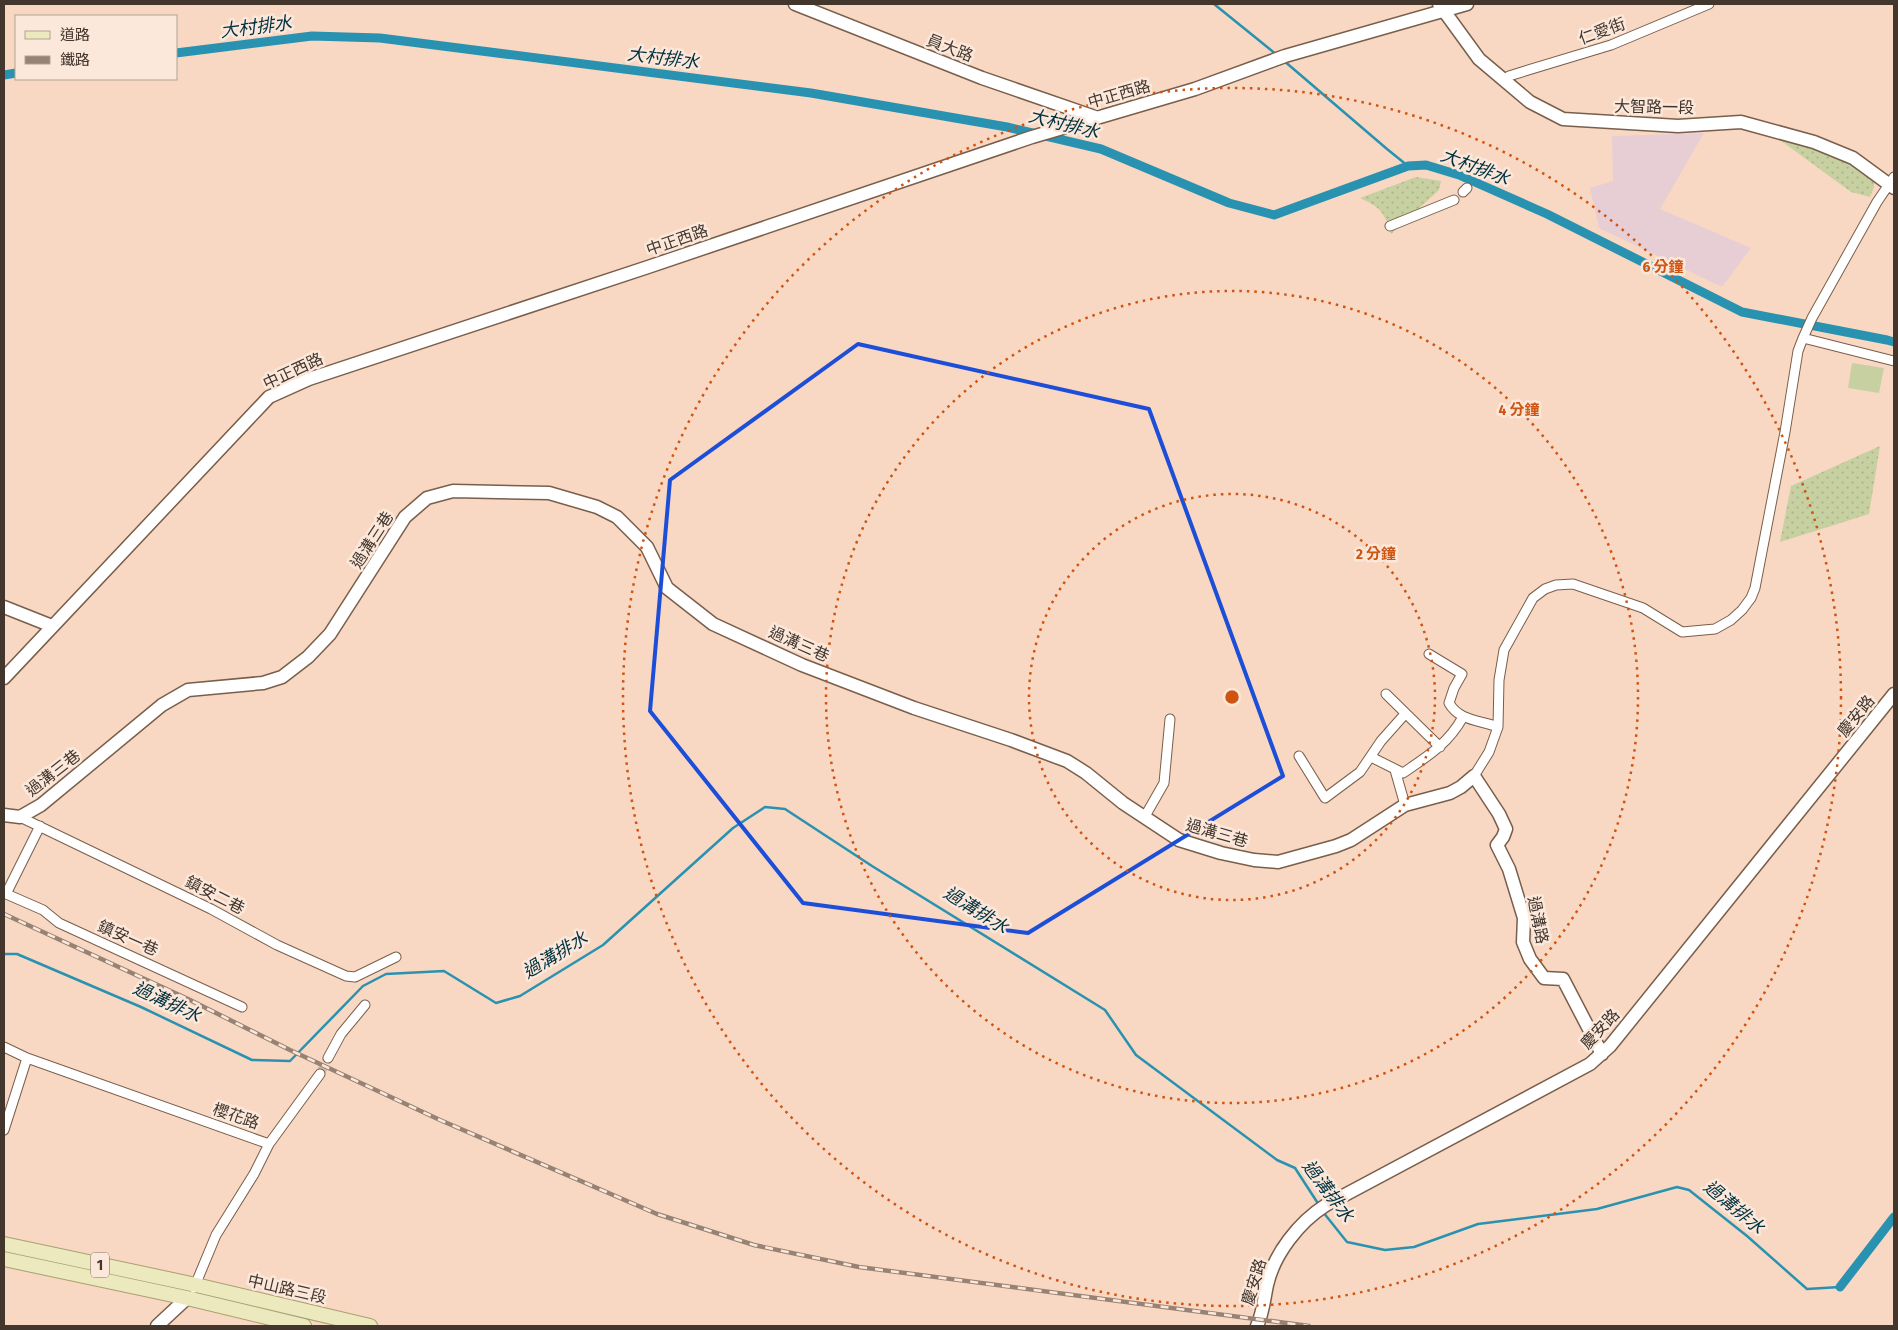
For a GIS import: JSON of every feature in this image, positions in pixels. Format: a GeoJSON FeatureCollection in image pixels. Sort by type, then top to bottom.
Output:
{"type":"FeatureCollection","features":[{"type":"Feature","properties":{"kind":"main road","name":"1"},"geometry":{"type":"LineString","coordinates":[[4,1244],[196,1285]]}},
{"type":"Feature","properties":{"kind":"main road","name":"1"},"geometry":{"type":"LineString","coordinates":[[4,1260],[187,1298]]}},
{"type":"Feature","properties":{"kind":"main road","name":"中山路三段"},"geometry":{"type":"LineString","coordinates":[[196,1285],[370,1326]]}},
{"type":"Feature","properties":{"kind":"main road","name":"中山路三段"},"geometry":{"type":"LineString","coordinates":[[187,1298],[304,1326]]}},
{"type":"Feature","properties":{"kind":"street","name":"員大路"},"geometry":{"type":"LineString","coordinates":[[795,4],[982,78],[1095,117]]}},
{"type":"Feature","properties":{"kind":"street","name":"中正西路"},"geometry":{"type":"LineString","coordinates":[[4,678],[269,397],[309,378],[648,268],[1032,137],[1195,89],[1285,56],[1440,7],[1466,4]]}},
{"type":"Feature","properties":{"kind":"street","name":"仁愛街"},"geometry":{"type":"LineString","coordinates":[[1504,80],[1509,76],[1524,71],[1611,45],[1709,4]]}},
{"type":"Feature","properties":{"kind":"street","name":"大智路一段"},"geometry":{"type":"LineString","coordinates":[[1440,7],[1479,60],[1530,102],[1563,119],[1678,126],[1741,122],[1814,142],[1837,151],[1892,183]]}},
{"type":"Feature","properties":{"kind":"street"},"geometry":{"type":"LineString","coordinates":[[1892,183],[1812,318],[1803,338],[1894,361]]}},
{"type":"Feature","properties":{"kind":"street"},"geometry":{"type":"LineString","coordinates":[[1390,226],[1454,200]]}},
{"type":"Feature","properties":{"kind":"street","name":"過溝三巷"},"geometry":{"type":"LineString","coordinates":[[4,815],[20,817],[41,805],[162,705],[188,690],[263,683],[282,677],[308,657],[330,634],[405,517],[427,498],[453,491],[549,493],[598,507],[617,517],[647,547],[667,588],[713,624],[812,669],[914,708],[1011,740],[1067,761],[1086,773],[1144,818],[1179,840],[1254,860],[1278,862],[1351,840],[1404,805],[1450,793],[1474,776],[1488,752],[1498,727],[1499,680],[1504,650],[1533,598],[1545,589],[1556,585],[1573,584],[1643,608],[1682,632],[1715,629],[1731,620],[1742,610],[1751,598],[1755,588],[1787,423],[1798,351],[1803,338]]}},
{"type":"Feature","properties":{"kind":"street"},"geometry":{"type":"LineString","coordinates":[[4,607],[52,626]]}},
{"type":"Feature","properties":{"kind":"street"},"geometry":{"type":"LineString","coordinates":[[1429,654],[1462,674],[1454,688],[1449,703],[1453,711],[1463,717],[1498,727]]}},
{"type":"Feature","properties":{"kind":"street"},"geometry":{"type":"LineString","coordinates":[[1386,694],[1440,747]]}},
{"type":"Feature","properties":{"kind":"street","name":"慶安路"},"geometry":{"type":"LineString","coordinates":[[1257,1326],[1262,1313],[1272,1269],[1286,1245],[1310,1215],[1590,1064],[1602,1054],[1894,694]]}},
{"type":"Feature","properties":{"kind":"street"},"geometry":{"type":"LineString","coordinates":[[1299,756],[1325,798],[1360,772],[1381,741],[1405,714]]}},
{"type":"Feature","properties":{"kind":"street"},"geometry":{"type":"LineString","coordinates":[[1371,757],[1403,773],[1440,747],[1455,731],[1463,717]]}},
{"type":"Feature","properties":{"kind":"street"},"geometry":{"type":"LineString","coordinates":[[1144,818],[1164,783],[1170,719]]}},
{"type":"Feature","properties":{"kind":"street"},"geometry":{"type":"LineString","coordinates":[[1395,770],[1404,805]]}},
{"type":"Feature","properties":{"kind":"street","name":"過溝路"},"geometry":{"type":"LineString","coordinates":[[1474,776],[1499,814],[1506,829],[1497,845],[1509,869],[1524,918],[1523,942],[1530,959],[1544,978],[1562,979],[1602,1054]]}},
{"type":"Feature","properties":{"kind":"street","name":"鎮安二巷"},"geometry":{"type":"LineString","coordinates":[[20,817],[346,976],[355,977],[396,957]]}},
{"type":"Feature","properties":{"kind":"street"},"geometry":{"type":"LineString","coordinates":[[5,893],[40,826]]}},
{"type":"Feature","properties":{"kind":"street","name":"鎮安一巷"},"geometry":{"type":"LineString","coordinates":[[5,893],[43,910],[59,923],[242,1007]]}},
{"type":"Feature","properties":{"kind":"street"},"geometry":{"type":"LineString","coordinates":[[328,1058],[341,1034],[365,1005]]}},
{"type":"Feature","properties":{"kind":"street","name":"櫻花路"},"geometry":{"type":"LineString","coordinates":[[4,1047],[28,1058],[269,1144],[254,1174],[216,1235],[196,1285],[187,1298]]}},
{"type":"Feature","properties":{"kind":"street"},"geometry":{"type":"LineString","coordinates":[[4,1130],[28,1058]]}},
{"type":"Feature","properties":{"kind":"street"},"geometry":{"type":"LineString","coordinates":[[269,1144],[320,1074]]}},
{"type":"Feature","properties":{"kind":"street"},"geometry":{"type":"LineString","coordinates":[[157,1326],[187,1298]]}},
{"type":"Feature","properties":{"kind":"highlighted area"},"geometry":{"type":"Polygon","coordinates":[[[858,344],[1149,409],[1283,776],[1028,933],[803,903],[650,711],[670,480],[858,344]]]}},
{"type":"Feature","properties":{"kind":"shaded area"},"geometry":{"type":"Polygon","coordinates":[[[1704,133],[1660,209],[1751,248],[1722,287],[1599,228],[1590,188],[1613,181],[1612,136],[1704,133]]]}},
{"type":"Feature","properties":{"kind":"green space"},"geometry":{"type":"Polygon","coordinates":[[[1769,132],[1812,143],[1874,178],[1874,187],[1870,197],[1851,192],[1769,132]]]}},
{"type":"Feature","properties":{"kind":"green space"},"geometry":{"type":"Polygon","coordinates":[[[1416,177],[1441,181],[1439,190],[1391,234],[1381,212],[1372,204],[1360,198],[1416,177]]]}},
{"type":"Feature","properties":{"kind":"green space"},"geometry":{"type":"Polygon","coordinates":[[[1852,363],[1884,368],[1879,393],[1848,388],[1852,363]]]}},
{"type":"Feature","properties":{"kind":"green space"},"geometry":{"type":"Polygon","coordinates":[[[1880,446],[1869,514],[1780,542],[1791,486],[1880,446]]]}},
{"type":"Feature","properties":{"kind":"waterway"},"geometry":{"type":"LineString","coordinates":[[1214,4],[1277,55]]}},
{"type":"Feature","properties":{"kind":"waterway","name":"大村排水"},"geometry":{"type":"LineString","coordinates":[[178,53],[312,36],[380,38],[811,93],[1007,127],[1101,149],[1229,203],[1274,215],[1408,166],[1426,165],[1459,175],[1547,214],[1742,312],[1894,342]]}},
{"type":"Feature","properties":{"kind":"waterway"},"geometry":{"type":"LineString","coordinates":[[1283,60],[1408,166]]}},
{"type":"Feature","properties":{"kind":"waterway","name":"大村排水"},"geometry":{"type":"LineString","coordinates":[[4,75],[15,73]]}},
{"type":"Feature","properties":{"kind":"waterway","name":"過溝排水"},"geometry":{"type":"LineString","coordinates":[[4,954],[17,954],[141,1007],[252,1060],[290,1061],[363,986],[386,974],[444,971],[496,1003],[520,996],[603,945],[733,828],[765,807],[785,809],[872,866],[1105,1010],[1136,1055],[1277,1160],[1295,1168],[1319,1205]]}},
{"type":"Feature","properties":{"kind":"waterway","name":"過溝排水"},"geometry":{"type":"LineString","coordinates":[[1323,1212],[1347,1242],[1385,1250],[1414,1247],[1478,1224],[1597,1209],[1677,1187],[1689,1190],[1747,1236],[1807,1289],[1840,1287]]}},
{"type":"Feature","properties":{"kind":"waterway","name":"過溝排水"},"geometry":{"type":"LineString","coordinates":[[1840,1287],[1894,1217]]}},
{"type":"Feature","properties":{"kind":"tunnel"},"geometry":{"type":"LineString","coordinates":[[320,1074],[328,1058]]}},
{"type":"Feature","properties":{"kind":"railway"},"geometry":{"type":"LineString","coordinates":[[4,914],[188,999],[290,1050],[440,1120],[657,1214],[754,1245],[859,1267],[1309,1326]]}}]}
